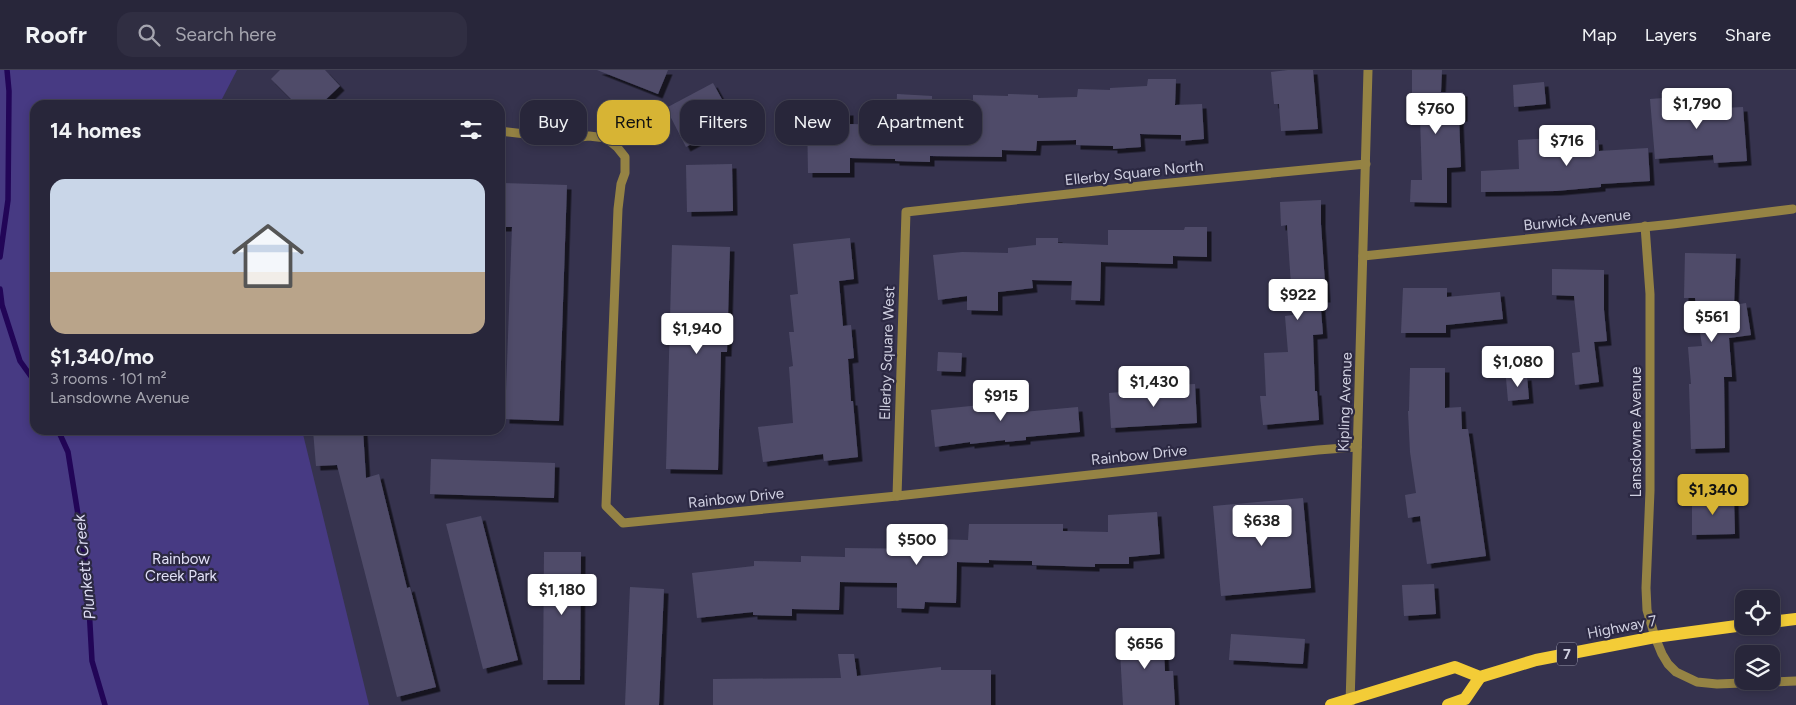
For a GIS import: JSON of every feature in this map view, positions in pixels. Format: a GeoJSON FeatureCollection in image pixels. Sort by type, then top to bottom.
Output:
{"type":"FeatureCollection","features":[{"type":"Feature","properties":{"kind":"main road"},"geometry":{"type":"LineString","coordinates":[[1780,621],[1796,619]]}},
{"type":"Feature","properties":{"kind":"main road","name":"Highway 7"},"geometry":{"type":"LineString","coordinates":[[1480,677],[1536,660],[1656,637],[1735,626]]}},
{"type":"Feature","properties":{"kind":"main road"},"geometry":{"type":"LineString","coordinates":[[1331,705],[1350,702],[1455,667],[1480,677],[1465,700],[1448,705]]}},
{"type":"Feature","properties":{"kind":"street","name":"Kipling Avenue"},"geometry":{"type":"LineString","coordinates":[[1350,702],[1368,70]]}},
{"type":"Feature","properties":{"kind":"street","name":"Rainbow Drive"},"geometry":{"type":"LineString","coordinates":[[505,132],[551,137],[572,138],[590,136],[606,138],[617,147],[625,158],[625,173],[618,209],[606,506],[623,523],[897,496],[1263,455],[1357,447]]}},
{"type":"Feature","properties":{"kind":"street","name":"Ellerby Square North"},"geometry":{"type":"LineString","coordinates":[[906,212],[1150,185],[1366,164]]}},
{"type":"Feature","properties":{"kind":"street","name":"Burwick Avenue"},"geometry":{"type":"LineString","coordinates":[[1363,256],[1793,209]]}},
{"type":"Feature","properties":{"kind":"street","name":"Ellerby Square West"},"geometry":{"type":"LineString","coordinates":[[897,496],[906,212]]}},
{"type":"Feature","properties":{"kind":"street","name":"Lansdowne Avenue"},"geometry":{"type":"LineString","coordinates":[[1645,226],[1650,294],[1650,490],[1646,588],[1647,610],[1662,654],[1676,672],[1697,682],[1717,684],[1796,681]]}},
{"type":"Feature","properties":{"kind":"green space","name":"Rainbow Creek Park"},"geometry":{"type":"Polygon","coordinates":[[[0,70],[237,70],[222,100],[30,100],[30,435],[303,435],[369,705],[0,705],[0,70]]]}},
{"type":"Feature","properties":{"kind":"building"},"geometry":{"type":"Polygon","coordinates":[[[280,70],[325,70],[340,86],[325,100],[292,100],[271,79],[280,70]]]}},
{"type":"Feature","properties":{"kind":"building"},"geometry":{"type":"Polygon","coordinates":[[[597,70],[668,70],[658,94],[597,70]]]}},
{"type":"Feature","properties":{"kind":"building"},"geometry":{"type":"Polygon","coordinates":[[[1313,70],[1318,129],[1281,131],[1279,104],[1274,104],[1271,72],[1313,70]]]}},
{"type":"Feature","properties":{"kind":"building"},"geometry":{"type":"Polygon","coordinates":[[[1412,70],[1442,70],[1441,92],[1463,92],[1463,117],[1459,117],[1461,167],[1447,168],[1447,203],[1410,202],[1411,180],[1422,180],[1420,117],[1412,117],[1412,70]]]}},
{"type":"Feature","properties":{"kind":"building"},"geometry":{"type":"Polygon","coordinates":[[[1148,79],[1176,79],[1175,105],[1202,104],[1204,139],[1181,141],[1181,135],[1140,134],[1141,147],[1113,149],[1113,146],[1076,145],[1076,140],[1037,141],[1036,151],[1002,150],[1002,157],[930,156],[930,162],[850,158],[850,173],[808,173],[808,145],[849,145],[849,124],[859,124],[859,145],[982,145],[982,100],[973,100],[973,95],[1038,95],[1038,98],[1077,97],[1078,89],[1110,90],[1110,88],[1147,86],[1148,79]]]}},
{"type":"Feature","properties":{"kind":"building"},"geometry":{"type":"Polygon","coordinates":[[[1544,82],[1546,104],[1514,107],[1513,85],[1544,82]]]}},
{"type":"Feature","properties":{"kind":"building"},"geometry":{"type":"Polygon","coordinates":[[[713,83],[722,100],[681,100],[713,83]]]}},
{"type":"Feature","properties":{"kind":"building"},"geometry":{"type":"Polygon","coordinates":[[[897,94],[932,96],[932,100],[897,100],[897,94]]]}},
{"type":"Feature","properties":{"kind":"building"},"geometry":{"type":"Polygon","coordinates":[[[1704,95],[1705,109],[1743,107],[1747,161],[1714,163],[1713,155],[1655,159],[1650,99],[1704,95]]]}},
{"type":"Feature","properties":{"kind":"building"},"geometry":{"type":"Polygon","coordinates":[[[680,101],[680,135],[670,116],[670,106],[680,101]]]}},
{"type":"Feature","properties":{"kind":"building"},"geometry":{"type":"Polygon","coordinates":[[[1555,138],[1555,142],[1598,140],[1599,151],[1648,148],[1650,181],[1601,184],[1601,187],[1556,191],[1481,192],[1481,171],[1519,169],[1518,140],[1555,138]]]}},
{"type":"Feature","properties":{"kind":"building"},"geometry":{"type":"Polygon","coordinates":[[[732,164],[733,211],[687,212],[686,165],[732,164]]]}},
{"type":"Feature","properties":{"kind":"building"},"geometry":{"type":"Polygon","coordinates":[[[505,183],[567,185],[559,421],[505,419],[512,227],[505,227],[505,183]]]}},
{"type":"Feature","properties":{"kind":"building"},"geometry":{"type":"Polygon","coordinates":[[[1321,200],[1326,298],[1320,298],[1323,334],[1313,335],[1315,391],[1317,391],[1319,420],[1263,425],[1260,396],[1266,396],[1264,353],[1288,352],[1285,316],[1293,315],[1287,225],[1281,226],[1280,202],[1321,200]]]}},
{"type":"Feature","properties":{"kind":"building"},"geometry":{"type":"Polygon","coordinates":[[[1185,227],[1207,227],[1207,257],[1173,256],[1173,264],[1101,262],[1100,301],[1071,300],[1072,281],[1032,280],[1033,288],[998,292],[998,311],[967,310],[967,296],[938,300],[933,255],[962,252],[1008,253],[1008,248],[1036,245],[1036,238],[1058,238],[1058,243],[1108,245],[1108,230],[1184,230],[1185,227]]]}},
{"type":"Feature","properties":{"kind":"building"},"geometry":{"type":"Polygon","coordinates":[[[850,238],[854,279],[839,281],[843,326],[851,325],[854,358],[848,359],[858,457],[824,461],[823,454],[763,462],[758,427],[793,423],[789,367],[793,366],[789,332],[794,332],[790,295],[798,294],[793,244],[850,238]]]}},
{"type":"Feature","properties":{"kind":"building"},"geometry":{"type":"Polygon","coordinates":[[[672,245],[730,247],[727,352],[721,352],[718,470],[666,469],[672,245]]]}},
{"type":"Feature","properties":{"kind":"building"},"geometry":{"type":"Polygon","coordinates":[[[1685,253],[1736,254],[1734,305],[1746,303],[1751,335],[1729,338],[1732,377],[1724,377],[1725,448],[1691,449],[1689,384],[1691,384],[1688,347],[1702,346],[1695,298],[1684,298],[1685,253]]]}},
{"type":"Feature","properties":{"kind":"building"},"geometry":{"type":"Polygon","coordinates":[[[1552,269],[1604,270],[1604,310],[1607,341],[1594,342],[1599,382],[1575,385],[1572,353],[1580,352],[1574,296],[1552,295],[1552,269]]]}},
{"type":"Feature","properties":{"kind":"building"},"geometry":{"type":"Polygon","coordinates":[[[1403,288],[1447,288],[1447,297],[1500,292],[1503,319],[1446,325],[1446,333],[1401,333],[1403,288]]]}},
{"type":"Feature","properties":{"kind":"building"},"geometry":{"type":"Polygon","coordinates":[[[938,352],[962,353],[961,372],[937,371],[938,352]]]}},
{"type":"Feature","properties":{"kind":"building"},"geometry":{"type":"Polygon","coordinates":[[[1410,368],[1445,368],[1445,408],[1461,407],[1462,429],[1468,429],[1486,556],[1427,564],[1420,516],[1408,518],[1405,495],[1416,493],[1410,452],[1408,411],[1410,368]]]}},
{"type":"Feature","properties":{"kind":"building"},"geometry":{"type":"Polygon","coordinates":[[[1527,376],[1529,399],[1508,401],[1506,378],[1527,376]]]}},
{"type":"Feature","properties":{"kind":"building"},"geometry":{"type":"Polygon","coordinates":[[[1195,384],[1197,423],[1111,428],[1109,393],[1133,391],[1133,394],[1172,391],[1172,385],[1195,384]]]}},
{"type":"Feature","properties":{"kind":"building"},"geometry":{"type":"Polygon","coordinates":[[[1020,385],[1023,412],[1078,407],[1080,432],[1026,437],[1026,440],[970,444],[970,442],[935,447],[931,410],[1001,403],[999,387],[1020,385]]]}},
{"type":"Feature","properties":{"kind":"building"},"geometry":{"type":"Polygon","coordinates":[[[313,435],[363,435],[366,478],[379,474],[407,588],[410,587],[436,687],[397,697],[337,465],[316,466],[313,435]]]}},
{"type":"Feature","properties":{"kind":"building"},"geometry":{"type":"Polygon","coordinates":[[[431,459],[555,463],[554,498],[430,494],[431,459]]]}},
{"type":"Feature","properties":{"kind":"building"},"geometry":{"type":"Polygon","coordinates":[[[1303,498],[1311,588],[1221,596],[1213,506],[1303,498]]]}},
{"type":"Feature","properties":{"kind":"building"},"geometry":{"type":"Polygon","coordinates":[[[1692,498],[1734,498],[1735,534],[1692,535],[1692,498]]]}},
{"type":"Feature","properties":{"kind":"building"},"geometry":{"type":"Polygon","coordinates":[[[1157,512],[1160,554],[1129,557],[1129,564],[1095,564],[1095,567],[1032,565],[1032,561],[989,560],[989,563],[957,562],[956,603],[925,602],[924,609],[897,608],[897,583],[840,582],[839,610],[792,609],[792,616],[753,615],[753,612],[697,618],[692,573],[754,566],[754,561],[801,562],[801,556],[845,557],[845,548],[930,549],[930,539],[968,540],[969,524],[1063,524],[1063,531],[1108,532],[1108,515],[1157,512]]]}},
{"type":"Feature","properties":{"kind":"building"},"geometry":{"type":"Polygon","coordinates":[[[481,516],[518,660],[483,669],[446,524],[481,516]]]}},
{"type":"Feature","properties":{"kind":"building"},"geometry":{"type":"Polygon","coordinates":[[[544,552],[581,552],[580,680],[543,680],[544,552]]]}},
{"type":"Feature","properties":{"kind":"building"},"geometry":{"type":"Polygon","coordinates":[[[1434,584],[1436,614],[1404,616],[1402,585],[1434,584]]]}},
{"type":"Feature","properties":{"kind":"building"},"geometry":{"type":"Polygon","coordinates":[[[630,587],[664,589],[659,705],[625,705],[630,587]]]}},
{"type":"Feature","properties":{"kind":"building"},"geometry":{"type":"Polygon","coordinates":[[[1163,631],[1165,671],[1173,671],[1175,705],[1123,705],[1119,633],[1163,631]]]}},
{"type":"Feature","properties":{"kind":"building"},"geometry":{"type":"Polygon","coordinates":[[[1231,634],[1305,639],[1303,664],[1229,660],[1231,634]]]}},
{"type":"Feature","properties":{"kind":"building"},"geometry":{"type":"Polygon","coordinates":[[[838,654],[854,654],[857,676],[941,667],[941,670],[991,670],[991,705],[713,705],[713,679],[841,678],[838,654]]]}},
{"type":"Feature","properties":{"kind":"waterway","name":"Plunkett Creek"},"geometry":{"type":"LineString","coordinates":[[0,257],[8,200],[9,91],[7,70]]}},
{"type":"Feature","properties":{"kind":"waterway","name":"Plunkett Creek"},"geometry":{"type":"LineString","coordinates":[[0,289],[2,305],[20,361],[30,375]]}},
{"type":"Feature","properties":{"kind":"waterway","name":"Plunkett Creek"},"geometry":{"type":"LineString","coordinates":[[60,435],[68,452],[87,571],[92,661],[105,705]]}}]}
